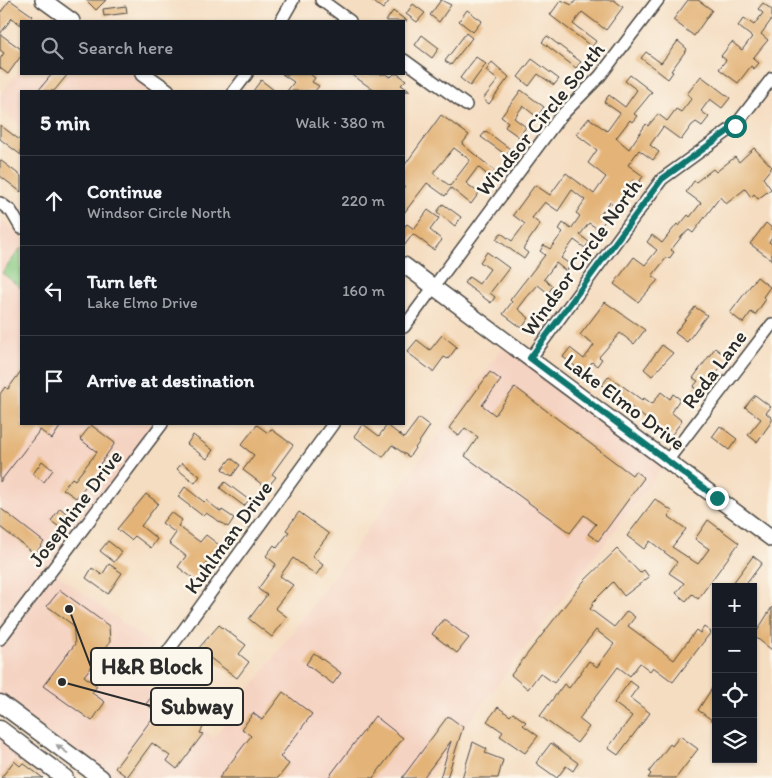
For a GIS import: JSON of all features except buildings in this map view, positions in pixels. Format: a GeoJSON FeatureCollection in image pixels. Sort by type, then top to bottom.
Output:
{"type":"FeatureCollection","features":[{"type":"Feature","properties":{"kind":"main road"},"geometry":{"type":"LineString","coordinates":[[43,0],[71,20]]}},
{"type":"Feature","properties":{"kind":"main road"},"geometry":{"type":"LineString","coordinates":[[144,75],[166,90]]}},
{"type":"Feature","properties":{"kind":"main road","name":"Lake Elmo Drive"},"geometry":{"type":"LineString","coordinates":[[405,265],[772,539]]}},
{"type":"Feature","properties":{"kind":"main road"},"geometry":{"type":"LineString","coordinates":[[0,703],[101,778]]}},
{"type":"Feature","properties":{"kind":"main road"},"geometry":{"type":"LineString","coordinates":[[0,729],[64,778]]}},
{"type":"Feature","properties":{"kind":"street"},"geometry":{"type":"LineString","coordinates":[[282,20],[293,0]]}},
{"type":"Feature","properties":{"kind":"street"},"geometry":{"type":"LineString","coordinates":[[321,0],[349,20]]}},
{"type":"Feature","properties":{"kind":"street","name":"Windsor Circle South"},"geometry":{"type":"LineString","coordinates":[[433,286],[559,118],[600,76],[658,0]]}},
{"type":"Feature","properties":{"kind":"street"},"geometry":{"type":"LineString","coordinates":[[405,61],[466,105]]}},
{"type":"Feature","properties":{"kind":"street"},"geometry":{"type":"LineString","coordinates":[[235,90],[246,75]]}},
{"type":"Feature","properties":{"kind":"street","name":"Windsor Circle North"},"geometry":{"type":"LineString","coordinates":[[530,358],[662,179],[735,126],[772,78]]}},
{"type":"Feature","properties":{"kind":"street"},"geometry":{"type":"LineString","coordinates":[[0,203],[11,211],[20,226]]}},
{"type":"Feature","properties":{"kind":"street"},"geometry":{"type":"LineString","coordinates":[[405,326],[433,286]]}},
{"type":"Feature","properties":{"kind":"street","name":"Reda Lane"},"geometry":{"type":"LineString","coordinates":[[668,461],[772,324]]}},
{"type":"Feature","properties":{"kind":"street","name":"Josephine Drive"},"geometry":{"type":"LineString","coordinates":[[0,639],[161,425]]}},
{"type":"Feature","properties":{"kind":"street","name":"Kuhlman Drive"},"geometry":{"type":"LineString","coordinates":[[153,672],[333,425]]}},
{"type":"Feature","properties":{"kind":"shaded area"},"geometry":{"type":"Polygon","coordinates":[[[20,68],[20,75],[145,75],[154,90],[20,90],[20,124],[0,109],[0,95],[20,68]]]}},
{"type":"Feature","properties":{"kind":"shaded area"},"geometry":{"type":"Polygon","coordinates":[[[0,219],[20,234],[20,425],[161,425],[52,570],[156,647],[133,677],[214,738],[507,342],[667,461],[427,778],[101,778],[0,703],[0,219]]]}},
{"type":"Feature","properties":{"kind":"shaded area"},"geometry":{"type":"Polygon","coordinates":[[[0,729],[65,778],[0,778],[0,729]]]}},
{"type":"Feature","properties":{"kind":"green space"},"geometry":{"type":"Polygon","coordinates":[[[20,249],[20,287],[2,273],[20,249]]]}},
{"type":"Feature","properties":{"kind":"place","name":"H&R Block"},"geometry":{"type":"Point","coordinates":[69,609]}},
{"type":"Feature","properties":{"kind":"place","name":"Subway"},"geometry":{"type":"Point","coordinates":[62,682]}},
{"type":"Feature","properties":{"kind":"route"},"geometry":{"type":"LineString","coordinates":[[717,498],[530,358],[662,179],[735,126]]}}]}
